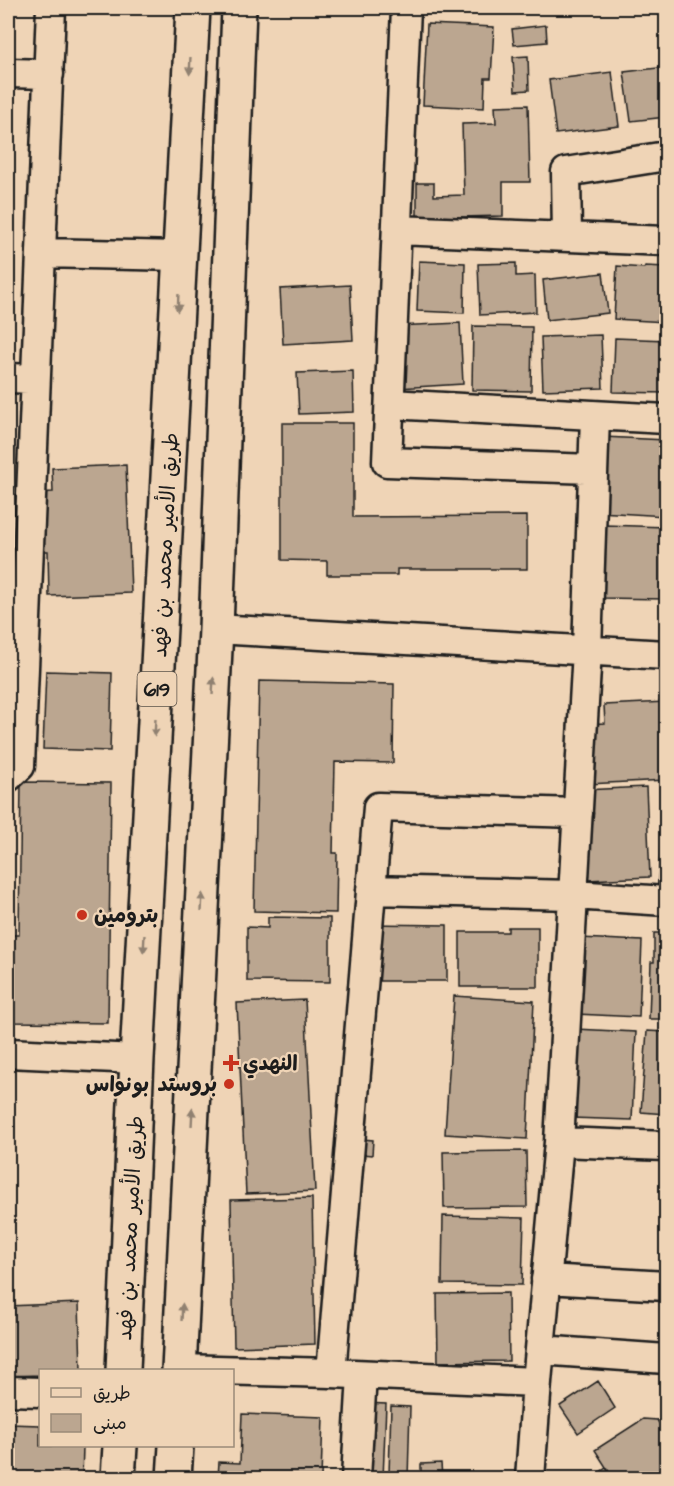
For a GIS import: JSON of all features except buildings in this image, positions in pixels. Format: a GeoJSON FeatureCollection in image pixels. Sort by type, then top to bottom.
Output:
{"type":"FeatureCollection","features":[{"type":"Feature","properties":{"kind":"highway","name":"طريق الأمير محمد بن فهد"},"geometry":{"type":"LineString","coordinates":[[123,1369],[137,1059],[193,8]]}},
{"type":"Feature","properties":{"kind":"highway"},"geometry":{"type":"LineString","coordinates":[[179,1369],[216,629],[239,8]]}},
{"type":"Feature","properties":{"kind":"highway"},"geometry":{"type":"LineString","coordinates":[[118,1479],[120,1447]]}},
{"type":"Feature","properties":{"kind":"highway"},"geometry":{"type":"LineString","coordinates":[[174,1479],[176,1447]]}},
{"type":"Feature","properties":{"kind":"street"},"geometry":{"type":"LineString","coordinates":[[8,777],[20,766],[17,593],[36,379],[51,8]]}},
{"type":"Feature","properties":{"kind":"street"},"geometry":{"type":"LineString","coordinates":[[406,8],[387,462],[593,469]]}},
{"type":"Feature","properties":{"kind":"street"},"geometry":{"type":"LineString","coordinates":[[8,73],[49,74]]}},
{"type":"Feature","properties":{"kind":"street"},"geometry":{"type":"LineString","coordinates":[[567,237],[566,172],[666,156]]}},
{"type":"Feature","properties":{"kind":"street"},"geometry":{"type":"LineString","coordinates":[[397,230],[666,241]]}},
{"type":"Feature","properties":{"kind":"street"},"geometry":{"type":"LineString","coordinates":[[41,253],[180,256]]}},
{"type":"Feature","properties":{"kind":"street"},"geometry":{"type":"LineString","coordinates":[[8,378],[36,379]]}},
{"type":"Feature","properties":{"kind":"street"},"geometry":{"type":"LineString","coordinates":[[390,404],[666,419]]}},
{"type":"Feature","properties":{"kind":"street"},"geometry":{"type":"LineString","coordinates":[[530,1479],[559,1142],[587,650],[595,416]]}},
{"type":"Feature","properties":{"kind":"street"},"geometry":{"type":"LineString","coordinates":[[216,629],[666,655]]}},
{"type":"Feature","properties":{"kind":"street"},"geometry":{"type":"LineString","coordinates":[[331,1373],[378,807],[578,813]]}},
{"type":"Feature","properties":{"kind":"street"},"geometry":{"type":"LineString","coordinates":[[371,890],[573,895],[666,901]]}},
{"type":"Feature","properties":{"kind":"street"},"geometry":{"type":"LineString","coordinates":[[8,1053],[137,1059]]}},
{"type":"Feature","properties":{"kind":"street"},"geometry":{"type":"LineString","coordinates":[[559,1142],[666,1146]]}},
{"type":"Feature","properties":{"kind":"street"},"geometry":{"type":"LineString","coordinates":[[546,1279],[666,1286]]}},
{"type":"Feature","properties":{"kind":"street"},"geometry":{"type":"LineString","coordinates":[[540,1350],[666,1359]]}},
{"type":"Feature","properties":{"kind":"street"},"geometry":{"type":"LineString","coordinates":[[234,1371],[537,1382]]}},
{"type":"Feature","properties":{"kind":"street"},"geometry":{"type":"LineString","coordinates":[[356,1479],[362,1375]]}},
{"type":"Feature","properties":{"kind":"street"},"geometry":{"type":"LineString","coordinates":[[8,1391],[39,1392]]}},
{"type":"Feature","properties":{"kind":"place","name":"بترومين"},"geometry":{"type":"Point","coordinates":[82,915]}},
{"type":"Feature","properties":{"kind":"place","name":"النهدي"},"geometry":{"type":"Point","coordinates":[231,1063]}},
{"type":"Feature","properties":{"kind":"place","name":"بروستد بونواس"},"geometry":{"type":"Point","coordinates":[229,1084]}}]}
